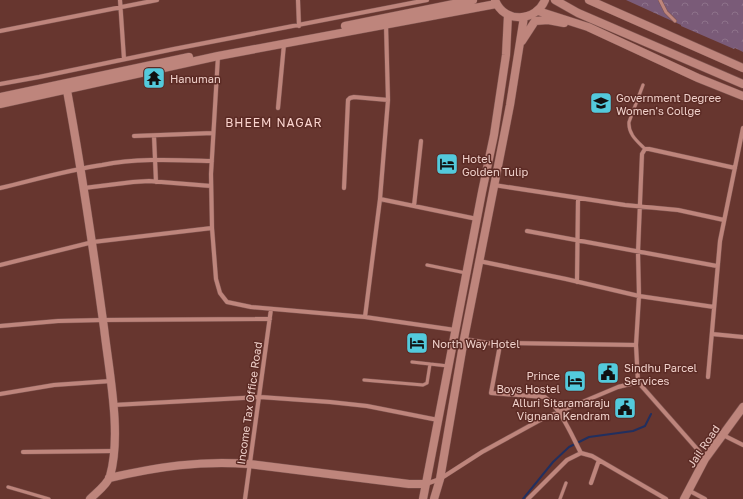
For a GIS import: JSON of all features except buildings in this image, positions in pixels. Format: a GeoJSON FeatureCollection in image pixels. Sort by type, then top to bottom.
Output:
{"type":"FeatureCollection","features":[{"type":"Feature","properties":{"kind":"street"},"geometry":{"type":"LineString","coordinates":[[120,0],[124,59]]}},
{"type":"Feature","properties":{"kind":"street"},"geometry":{"type":"LineString","coordinates":[[0,31],[157,0]]}},
{"type":"Feature","properties":{"kind":"street"},"geometry":{"type":"LineString","coordinates":[[298,0],[299,26]]}},
{"type":"Feature","properties":{"kind":"street"},"geometry":{"type":"LineString","coordinates":[[0,84],[427,0]]}},
{"type":"Feature","properties":{"kind":"street"},"geometry":{"type":"LineString","coordinates":[[0,97],[66,87],[284,43],[473,0]]}},
{"type":"Feature","properties":{"kind":"street"},"geometry":{"type":"LineString","coordinates":[[0,104],[150,64],[496,2],[501,10],[508,15],[524,17],[532,15],[538,11],[545,0]]}},
{"type":"Feature","properties":{"kind":"street"},"geometry":{"type":"LineString","coordinates":[[555,0],[578,13],[743,84]]}},
{"type":"Feature","properties":{"kind":"street"},"geometry":{"type":"LineString","coordinates":[[589,0],[743,68]]}},
{"type":"Feature","properties":{"kind":"street"},"geometry":{"type":"LineString","coordinates":[[538,11],[588,28],[683,71],[743,96]]}},
{"type":"Feature","properties":{"kind":"street"},"geometry":{"type":"LineString","coordinates":[[423,499],[476,219],[494,135],[506,54],[508,15]]}},
{"type":"Feature","properties":{"kind":"street"},"geometry":{"type":"LineString","coordinates":[[434,499],[440,479],[464,339],[510,105],[524,17]]}},
{"type":"Feature","properties":{"kind":"street"},"geometry":{"type":"LineString","coordinates":[[520,45],[535,21],[541,20],[588,28]]}},
{"type":"Feature","properties":{"kind":"street"},"geometry":{"type":"LineString","coordinates":[[365,317],[380,199],[388,100],[386,21]]}},
{"type":"Feature","properties":{"kind":"street"},"geometry":{"type":"LineString","coordinates":[[278,108],[284,43]]}},
{"type":"Feature","properties":{"kind":"street"},"geometry":{"type":"LineString","coordinates":[[218,56],[211,186],[212,228],[216,279],[223,298],[232,304],[365,317],[455,330]]}},
{"type":"Feature","properties":{"kind":"street"},"geometry":{"type":"LineString","coordinates":[[66,87],[93,242],[113,405],[115,451],[110,478],[90,499]]}},
{"type":"Feature","properties":{"kind":"street"},"geometry":{"type":"LineString","coordinates":[[344,188],[348,100],[354,97],[388,100]]}},
{"type":"Feature","properties":{"kind":"street"},"geometry":{"type":"LineString","coordinates":[[708,377],[717,266],[724,220],[743,128]]}},
{"type":"Feature","properties":{"kind":"street"},"geometry":{"type":"LineString","coordinates":[[134,136],[214,133]]}},
{"type":"Feature","properties":{"kind":"street"},"geometry":{"type":"LineString","coordinates":[[154,136],[156,182]]}},
{"type":"Feature","properties":{"kind":"street"},"geometry":{"type":"LineString","coordinates":[[414,206],[421,141]]}},
{"type":"Feature","properties":{"kind":"street"},"geometry":{"type":"LineString","coordinates":[[705,459],[638,382],[636,345],[639,296],[638,252],[642,154],[645,150],[649,149],[735,168]]}},
{"type":"Feature","properties":{"kind":"street"},"geometry":{"type":"LineString","coordinates":[[738,154],[743,155]]}},
{"type":"Feature","properties":{"kind":"street"},"geometry":{"type":"LineString","coordinates":[[0,188],[81,169],[121,162],[155,160],[212,161]]}},
{"type":"Feature","properties":{"kind":"street"},"geometry":{"type":"LineString","coordinates":[[84,188],[133,182],[211,186]]}},
{"type":"Feature","properties":{"kind":"street"},"geometry":{"type":"LineString","coordinates":[[494,185],[625,205],[678,210],[724,220]]}},
{"type":"Feature","properties":{"kind":"street"},"geometry":{"type":"LineString","coordinates":[[577,282],[578,198]]}},
{"type":"Feature","properties":{"kind":"street"},"geometry":{"type":"LineString","coordinates":[[380,199],[476,219]]}},
{"type":"Feature","properties":{"kind":"street"},"geometry":{"type":"LineString","coordinates":[[0,265],[93,242],[212,228]]}},
{"type":"Feature","properties":{"kind":"street"},"geometry":{"type":"LineString","coordinates":[[527,231],[717,266]]}},
{"type":"Feature","properties":{"kind":"street"},"geometry":{"type":"LineString","coordinates":[[479,261],[639,296],[714,307]]}},
{"type":"Feature","properties":{"kind":"street","name":"Income Tax Office Road"},"geometry":{"type":"LineString","coordinates":[[245,499],[271,309]]}},
{"type":"Feature","properties":{"kind":"street"},"geometry":{"type":"LineString","coordinates":[[0,326],[102,320],[270,319]]}},
{"type":"Feature","properties":{"kind":"street"},"geometry":{"type":"LineString","coordinates":[[712,334],[743,338]]}},
{"type":"Feature","properties":{"kind":"street"},"geometry":{"type":"LineString","coordinates":[[464,339],[500,345],[504,343],[636,345]]}},
{"type":"Feature","properties":{"kind":"street"},"geometry":{"type":"LineString","coordinates":[[500,345],[490,393],[542,396],[547,399],[558,412],[581,453]]}},
{"type":"Feature","properties":{"kind":"street"},"geometry":{"type":"LineString","coordinates":[[0,394],[54,385],[111,381]]}},
{"type":"Feature","properties":{"kind":"street"},"geometry":{"type":"LineString","coordinates":[[110,478],[180,465],[226,462],[409,484],[426,484],[440,479],[489,448],[558,412],[618,387],[638,382]]}},
{"type":"Feature","properties":{"kind":"street"},"geometry":{"type":"LineString","coordinates":[[113,405],[260,397],[367,406],[438,420]]}},
{"type":"Feature","properties":{"kind":"street","name":"Jail Road"},"geometry":{"type":"LineString","coordinates":[[684,499],[705,459],[743,407]]}},
{"type":"Feature","properties":{"kind":"street"},"geometry":{"type":"LineString","coordinates":[[723,435],[743,445]]}},
{"type":"Feature","properties":{"kind":"street"},"geometry":{"type":"LineString","coordinates":[[23,452],[115,451]]}},
{"type":"Feature","properties":{"kind":"street"},"geometry":{"type":"LineString","coordinates":[[528,499],[567,460],[581,453],[599,460],[666,499]]}},
{"type":"Feature","properties":{"kind":"street"},"geometry":{"type":"LineString","coordinates":[[591,482],[599,460]]}},
{"type":"Feature","properties":{"kind":"street"},"geometry":{"type":"LineString","coordinates":[[688,490],[705,499]]}},
{"type":"Feature","properties":{"kind":"lane"},"geometry":{"type":"LineString","coordinates":[[660,0],[666,12],[675,21]]}},
{"type":"Feature","properties":{"kind":"lane"},"geometry":{"type":"LineString","coordinates":[[643,85],[629,129],[631,134],[645,150]]}},
{"type":"Feature","properties":{"kind":"lane"},"geometry":{"type":"LineString","coordinates":[[427,265],[466,273]]}},
{"type":"Feature","properties":{"kind":"lane"},"geometry":{"type":"LineString","coordinates":[[412,362],[449,366]]}},
{"type":"Feature","properties":{"kind":"lane"},"geometry":{"type":"LineString","coordinates":[[364,380],[423,385],[427,383],[430,364]]}},
{"type":"Feature","properties":{"kind":"lane"},"geometry":{"type":"LineString","coordinates":[[560,499],[566,484]]}},
{"type":"Feature","properties":{"kind":"lane"},"geometry":{"type":"LineString","coordinates":[[8,487],[49,499]]}},
{"type":"Feature","properties":{"kind":"green space"},"geometry":{"type":"Polygon","coordinates":[[[626,0],[743,0],[743,52],[681,26],[626,0]]]}},
{"type":"Feature","properties":{"kind":"waterway"},"geometry":{"type":"LineString","coordinates":[[523,499],[553,462],[569,447],[589,437],[633,431],[645,426],[651,414]]}},
{"type":"Feature","properties":{"kind":"place","name":"Hanuman"},"geometry":{"type":"Point","coordinates":[154,78]}},
{"type":"Feature","properties":{"kind":"place","name":"Government Degree Women's Collge"},"geometry":{"type":"Point","coordinates":[601,103]}},
{"type":"Feature","properties":{"kind":"place","name":"Hotel Golden Tulip"},"geometry":{"type":"Point","coordinates":[447,164]}},
{"type":"Feature","properties":{"kind":"place","name":"North Way Hotel"},"geometry":{"type":"Point","coordinates":[417,343]}},
{"type":"Feature","properties":{"kind":"place","name":"Sindhu Parcel Services"},"geometry":{"type":"Point","coordinates":[608,373]}},
{"type":"Feature","properties":{"kind":"place","name":"Prince Boys Hostel"},"geometry":{"type":"Point","coordinates":[575,381]}},
{"type":"Feature","properties":{"kind":"place","name":"Alluri Sitaramaraju Vignana Kendram"},"geometry":{"type":"Point","coordinates":[625,408]}},
{"type":"Feature","properties":{"kind":"district","name":"BHEEM NAGAR"},"geometry":{"type":"Point","coordinates":[274,122]}}]}
